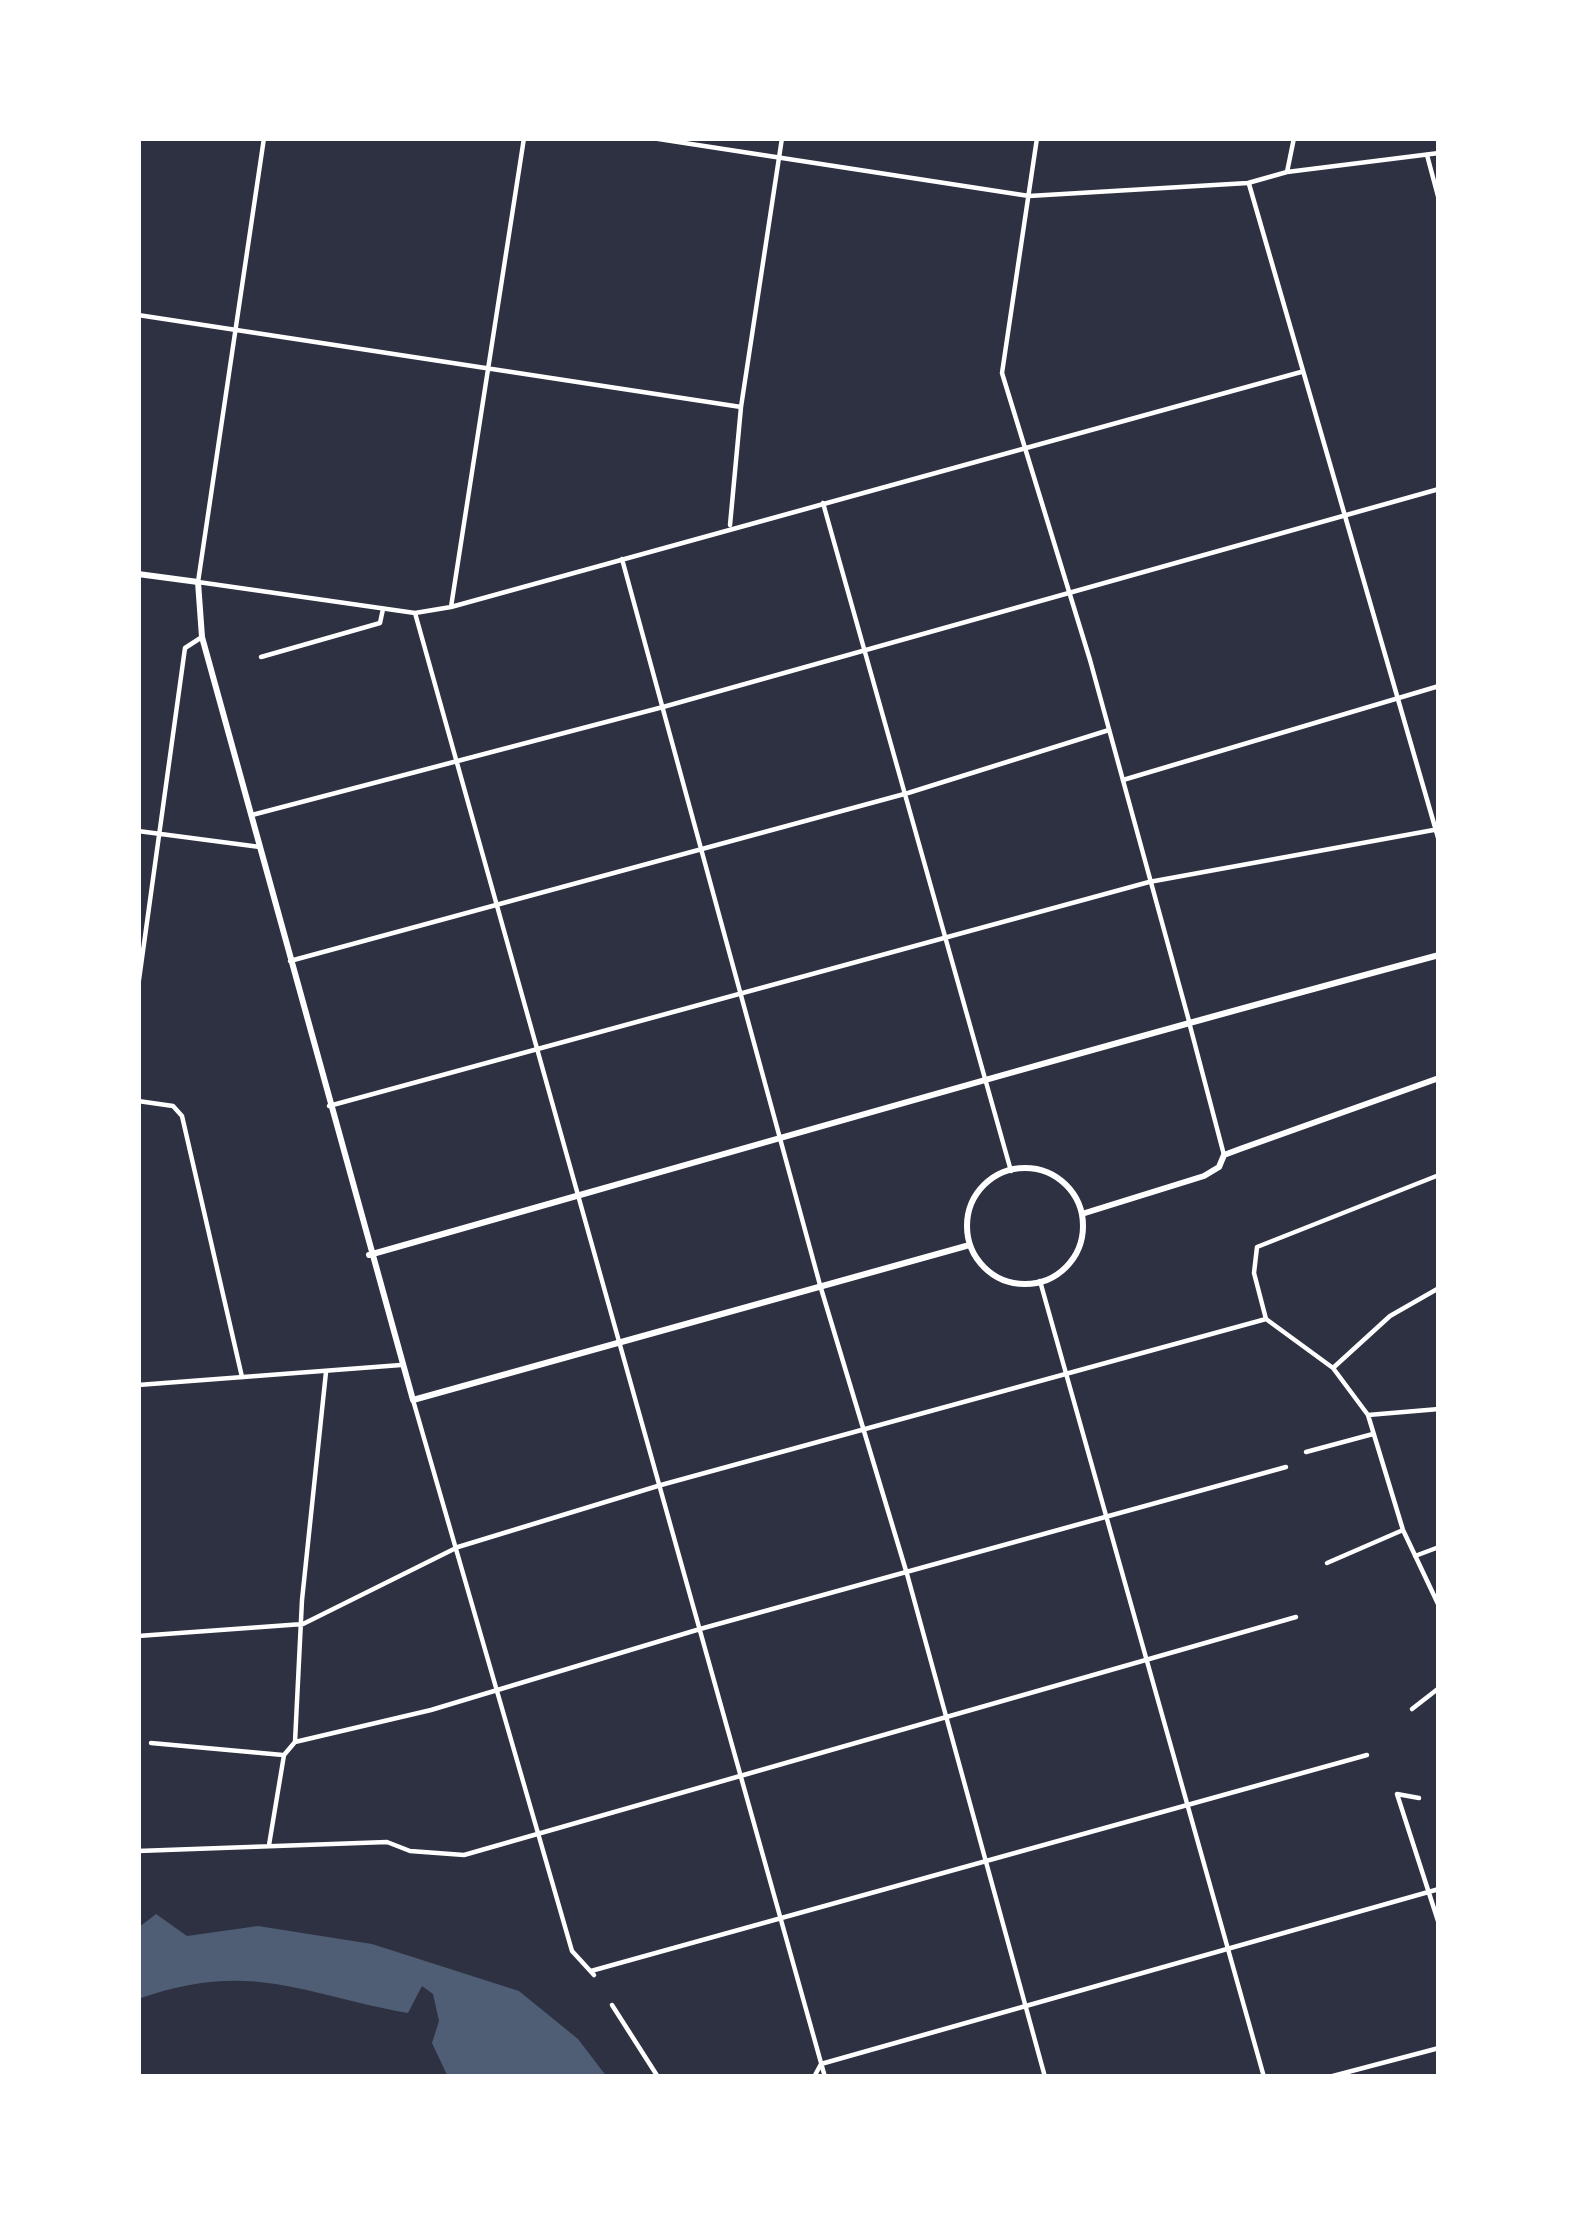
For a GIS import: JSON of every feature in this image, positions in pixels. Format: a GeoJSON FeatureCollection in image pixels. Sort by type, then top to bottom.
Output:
{"type":"FeatureCollection","features":[{"type":"Feature","properties":{"kind":"main road"},"geometry":{"type":"LineString","coordinates":[[138,574],[199,582],[202,637],[369,1255],[413,1400],[966,1246]]}},
{"type":"Feature","properties":{"kind":"main road"},"geometry":{"type":"LineString","coordinates":[[369,1255],[986,1083],[1189,1021],[1439,955]]}},
{"type":"Feature","properties":{"kind":"main road"},"geometry":{"type":"LineString","coordinates":[[1085,1214],[1204,1176],[1219,1167],[1224,1156],[1439,1078]]}},
{"type":"Feature","properties":{"kind":"main road"},"geometry":{"type":"LineString","coordinates":[[1011,1171],[1052,1177],[1078,1196],[1085,1214],[1082,1246],[1057,1275],[1040,1281],[1004,1278],[987,1270],[966,1246],[970,1203],[984,1185],[1011,1171]]}},
{"type":"Feature","properties":{"kind":"street"},"geometry":{"type":"LineString","coordinates":[[264,138],[199,582],[415,613],[451,607],[1300,372]]}},
{"type":"Feature","properties":{"kind":"street"},"geometry":{"type":"LineString","coordinates":[[451,607],[524,138]]}},
{"type":"Feature","properties":{"kind":"street"},"geometry":{"type":"LineString","coordinates":[[652,138],[1029,196],[1249,183],[1287,172],[1439,153]]}},
{"type":"Feature","properties":{"kind":"street"},"geometry":{"type":"LineString","coordinates":[[730,528],[741,407],[782,138]]}},
{"type":"Feature","properties":{"kind":"street"},"geometry":{"type":"LineString","coordinates":[[1037,138],[1002,373],[1070,593],[1224,1156]]}},
{"type":"Feature","properties":{"kind":"street"},"geometry":{"type":"LineString","coordinates":[[1287,172],[1294,138]]}},
{"type":"Feature","properties":{"kind":"street"},"geometry":{"type":"LineString","coordinates":[[1427,155],[1439,200]]}},
{"type":"Feature","properties":{"kind":"street"},"geometry":{"type":"LineString","coordinates":[[1249,183],[1439,841]]}},
{"type":"Feature","properties":{"kind":"street"},"geometry":{"type":"LineString","coordinates":[[138,315],[741,407]]}},
{"type":"Feature","properties":{"kind":"street"},"geometry":{"type":"LineString","coordinates":[[252,815],[663,707],[1439,489]]}},
{"type":"Feature","properties":{"kind":"street"},"geometry":{"type":"LineString","coordinates":[[823,503],[1011,1171]]}},
{"type":"Feature","properties":{"kind":"street"},"geometry":{"type":"LineString","coordinates":[[622,560],[820,1285],[907,1574],[1046,2077]]}},
{"type":"Feature","properties":{"kind":"street"},"geometry":{"type":"LineString","coordinates":[[261,657],[380,623],[383,608]]}},
{"type":"Feature","properties":{"kind":"street"},"geometry":{"type":"LineString","coordinates":[[415,613],[541,1049],[825,2077]]}},
{"type":"Feature","properties":{"kind":"street"},"geometry":{"type":"LineString","coordinates":[[138,987],[185,649],[202,637]]}},
{"type":"Feature","properties":{"kind":"street"},"geometry":{"type":"LineString","coordinates":[[1123,781],[1399,702],[1439,686]]}},
{"type":"Feature","properties":{"kind":"street"},"geometry":{"type":"LineString","coordinates":[[290,962],[908,793],[1108,730]]}},
{"type":"Feature","properties":{"kind":"street"},"geometry":{"type":"LineString","coordinates":[[329,1106],[1149,882],[1438,830]]}},
{"type":"Feature","properties":{"kind":"street"},"geometry":{"type":"LineString","coordinates":[[138,831],[260,847]]}},
{"type":"Feature","properties":{"kind":"street"},"geometry":{"type":"LineString","coordinates":[[138,1101],[173,1106],[180,1113],[242,1376]]}},
{"type":"Feature","properties":{"kind":"street"},"geometry":{"type":"LineString","coordinates":[[1439,1175],[1257,1246],[1254,1274],[1266,1319],[1333,1368],[1369,1414],[1403,1530],[1439,1606]]}},
{"type":"Feature","properties":{"kind":"street"},"geometry":{"type":"LineString","coordinates":[[1040,1281],[1264,2077]]}},
{"type":"Feature","properties":{"kind":"street"},"geometry":{"type":"LineString","coordinates":[[1333,1368],[1390,1316],[1439,1288]]}},
{"type":"Feature","properties":{"kind":"street"},"geometry":{"type":"LineString","coordinates":[[138,1636],[303,1624],[458,1547],[662,1485],[1266,1319]]}},
{"type":"Feature","properties":{"kind":"street"},"geometry":{"type":"LineString","coordinates":[[138,1385],[401,1365]]}},
{"type":"Feature","properties":{"kind":"street"},"geometry":{"type":"LineString","coordinates":[[269,1845],[284,1755],[295,1742],[326,1370]]}},
{"type":"Feature","properties":{"kind":"street"},"geometry":{"type":"LineString","coordinates":[[413,1400],[572,1951],[592,1973],[1366,1755]]}},
{"type":"Feature","properties":{"kind":"street"},"geometry":{"type":"LineString","coordinates":[[1369,1414],[1439,1409]]}},
{"type":"Feature","properties":{"kind":"street"},"geometry":{"type":"LineString","coordinates":[[1306,1452],[1372,1434]]}},
{"type":"Feature","properties":{"kind":"street"},"geometry":{"type":"LineString","coordinates":[[295,1742],[326,1738],[499,1690],[700,1629],[1286,1467]]}},
{"type":"Feature","properties":{"kind":"street"},"geometry":{"type":"LineString","coordinates":[[1327,1563],[1403,1530]]}},
{"type":"Feature","properties":{"kind":"street"},"geometry":{"type":"LineString","coordinates":[[1415,1556],[1439,1547]]}},
{"type":"Feature","properties":{"kind":"street"},"geometry":{"type":"LineString","coordinates":[[138,1851],[387,1842],[410,1851],[464,1855],[1296,1617]]}},
{"type":"Feature","properties":{"kind":"street"},"geometry":{"type":"LineString","coordinates":[[1412,1709],[1439,1688]]}},
{"type":"Feature","properties":{"kind":"street"},"geometry":{"type":"LineString","coordinates":[[151,1743],[284,1755]]}},
{"type":"Feature","properties":{"kind":"street"},"geometry":{"type":"LineString","coordinates":[[1419,1798],[1397,1794],[1439,1924]]}},
{"type":"Feature","properties":{"kind":"street"},"geometry":{"type":"LineString","coordinates":[[814,2077],[821,2064],[1439,1889]]}},
{"type":"Feature","properties":{"kind":"street"},"geometry":{"type":"LineString","coordinates":[[612,2005],[658,2077]]}},
{"type":"Feature","properties":{"kind":"street"},"geometry":{"type":"LineString","coordinates":[[1329,2077],[1439,2048]]}},
{"type":"Feature","properties":{"kind":"water"},"geometry":{"type":"Polygon","coordinates":[[[156,1914],[187,1936],[258,1926],[372,1944],[519,1991],[578,2039],[607,2077],[448,2077],[432,2043],[439,2021],[433,1994],[422,1986],[408,2013],[245,1981],[177,1987],[138,1999],[138,1928],[156,1914]]]}}]}
